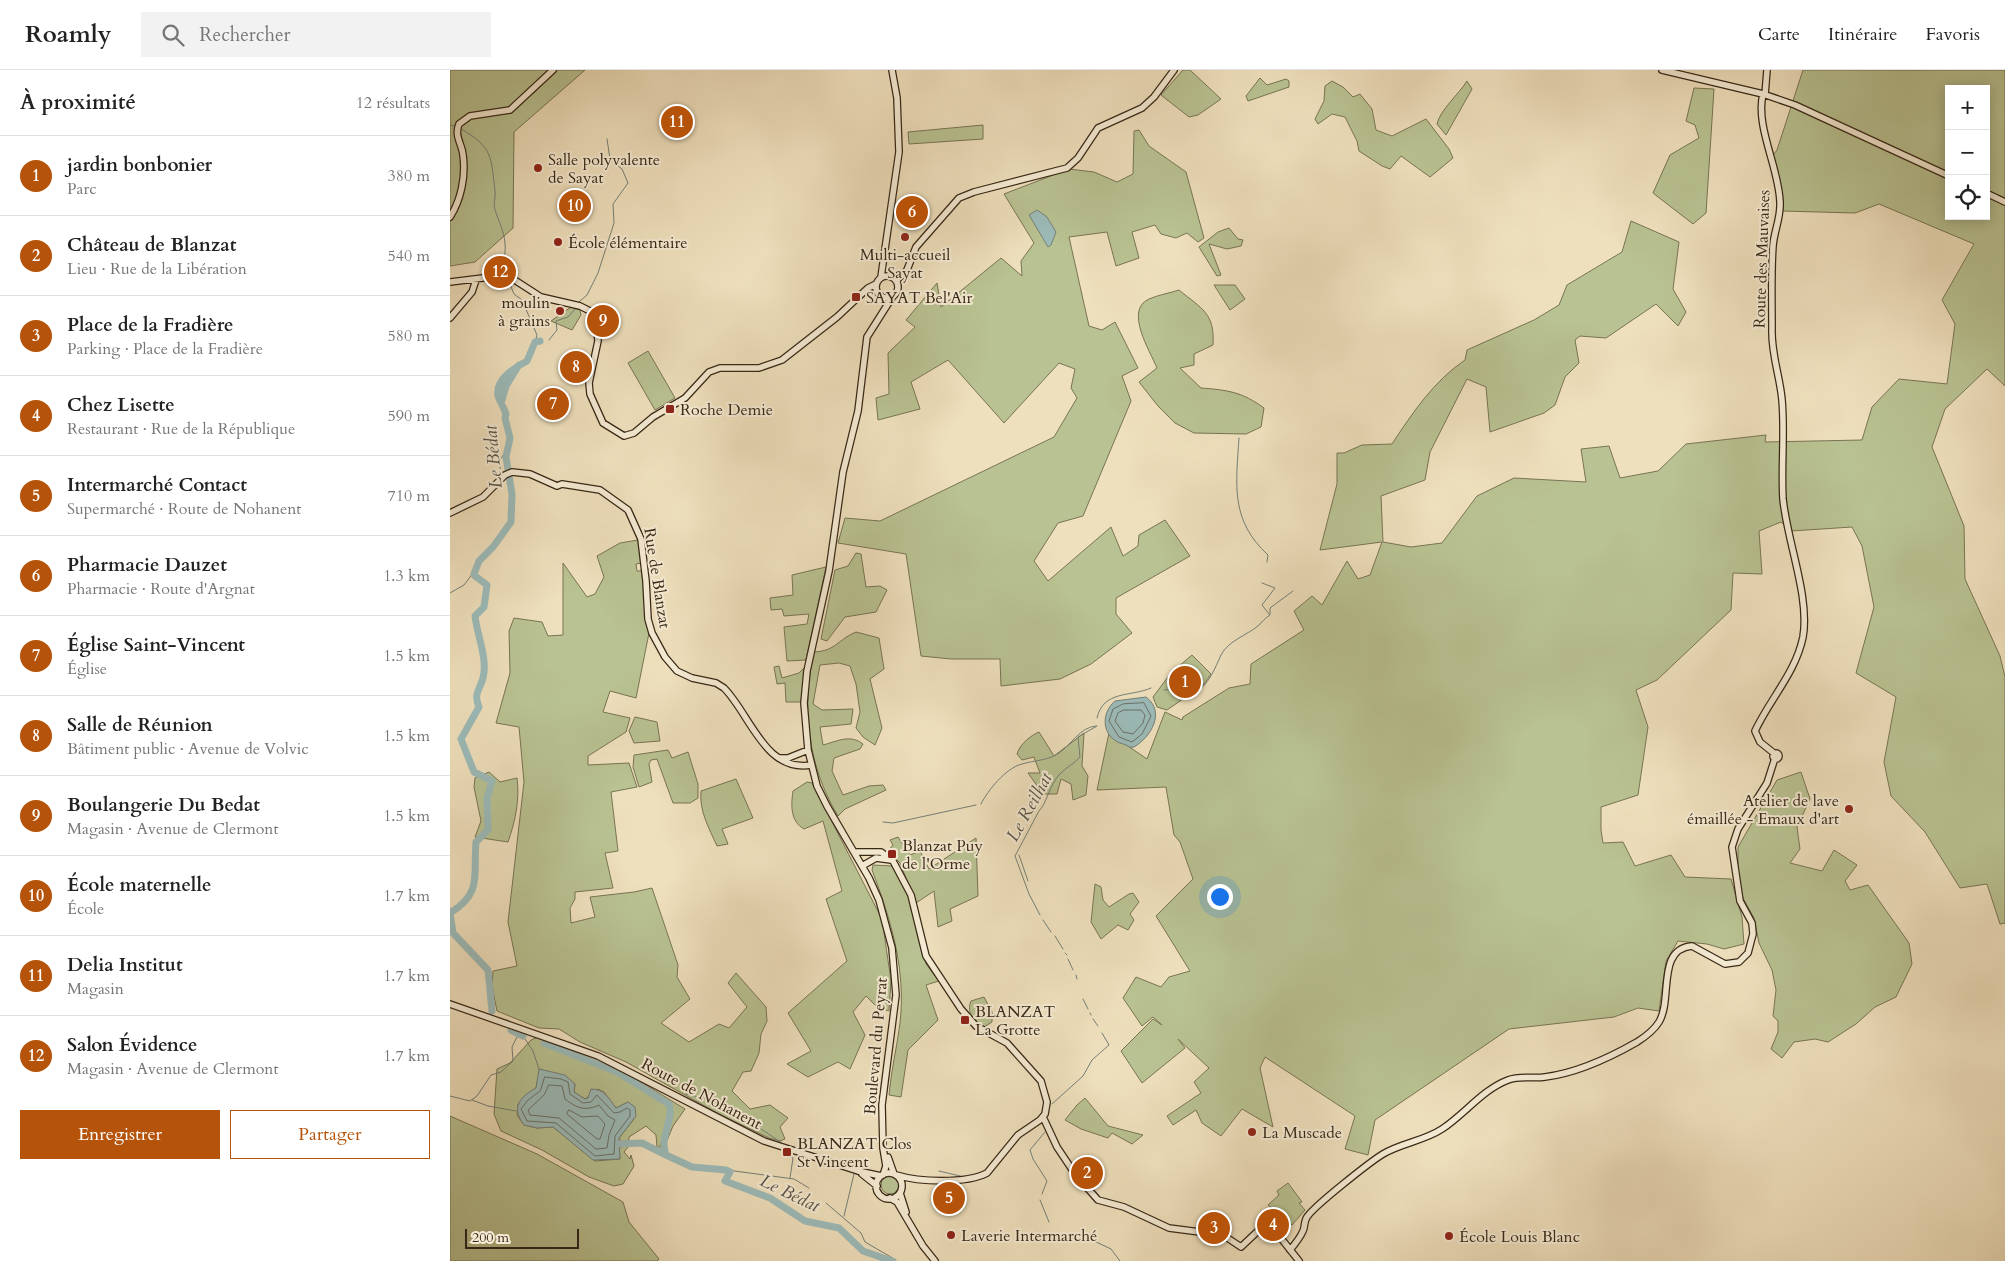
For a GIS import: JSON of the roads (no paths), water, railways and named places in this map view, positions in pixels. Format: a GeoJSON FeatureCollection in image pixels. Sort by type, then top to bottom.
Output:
{"type":"FeatureCollection","features":[{"type":"Feature","properties":{"kind":"street"},"geometry":{"type":"LineString","coordinates":[[450,217],[458,202],[463,175],[463,155],[457,132],[459,124],[470,116],[508,112],[553,70]]}},
{"type":"Feature","properties":{"kind":"street"},"geometry":{"type":"LineString","coordinates":[[450,282],[456,279],[476,280],[507,276],[541,297],[582,307],[590,311],[596,319],[597,346],[589,383],[592,399],[603,423],[617,434],[627,436],[685,398],[709,372],[720,368],[759,368],[777,362],[816,334],[868,291],[876,287],[884,276],[884,259],[900,139],[897,98],[892,70]]}},
{"type":"Feature","properties":{"kind":"street"},"geometry":{"type":"LineString","coordinates":[[896,280],[908,270],[916,247],[959,198],[974,192],[1066,168],[1078,158],[1098,128],[1107,122],[1135,112],[1154,97],[1174,70]]}},
{"type":"Feature","properties":{"kind":"street"},"geometry":{"type":"LineString","coordinates":[[1662,70],[1764,95],[1808,110],[1947,175]]}},
{"type":"Feature","properties":{"kind":"street","name":"Route des Mauvaises"},"geometry":{"type":"LineString","coordinates":[[1290,1250],[1301,1234],[1308,1216],[1370,1163],[1388,1151],[1428,1137],[1443,1129],[1491,1088],[1511,1078],[1544,1078],[1573,1070],[1602,1060],[1646,1036],[1659,1022],[1663,1012],[1670,962],[1674,953],[1679,949],[1692,946],[1724,964],[1732,964],[1744,958],[1750,947],[1752,923],[1740,901],[1732,847],[1738,829],[1767,783],[1775,756],[1756,736],[1756,728],[1780,692],[1796,657],[1804,630],[1802,595],[1789,542],[1783,499],[1782,396],[1772,332],[1772,246],[1780,203],[1761,104],[1767,70]]}},
{"type":"Feature","properties":{"kind":"street"},"geometry":{"type":"LineString","coordinates":[[1990,195],[2005,202]]}},
{"type":"Feature","properties":{"kind":"street"},"geometry":{"type":"LineString","coordinates":[[884,276],[896,280]]}},
{"type":"Feature","properties":{"kind":"street"},"geometry":{"type":"LineString","coordinates":[[450,318],[472,292],[476,280]]}},
{"type":"Feature","properties":{"kind":"street"},"geometry":{"type":"LineString","coordinates":[[881,296],[893,296],[898,289],[896,280]]}},
{"type":"Feature","properties":{"kind":"street"},"geometry":{"type":"LineString","coordinates":[[876,287],[884,300],[883,311]]}},
{"type":"Feature","properties":{"kind":"street","name":"Boulevard du Peyrat"},"geometry":{"type":"LineString","coordinates":[[882,1175],[886,1166],[882,1130],[883,1096],[895,1009],[895,973],[886,923],[879,900],[862,866],[827,806],[811,765],[804,703],[806,677],[829,571],[842,472],[858,411],[864,379],[865,350],[870,332],[893,296]]}},
{"type":"Feature","properties":{"kind":"street","name":"Rue de Blanzat"},"geometry":{"type":"LineString","coordinates":[[450,514],[483,497],[508,474],[521,471],[550,484],[600,490],[628,510],[641,540],[649,626],[672,667],[685,675],[716,683],[724,688],[768,749],[777,757],[796,765],[811,765]]}},
{"type":"Feature","properties":{"kind":"street"},"geometry":{"type":"LineString","coordinates":[[777,757],[788,758],[808,750]]}},
{"type":"Feature","properties":{"kind":"street"},"geometry":{"type":"LineString","coordinates":[[854,852],[881,852],[893,861],[911,895],[924,948],[930,963],[968,1020],[1007,1043],[1037,1075],[1045,1091],[1047,1102],[1043,1117],[1018,1135],[987,1173],[965,1179],[922,1180],[908,1183],[901,1191],[890,1198]]}},
{"type":"Feature","properties":{"kind":"street"},"geometry":{"type":"LineString","coordinates":[[862,866],[876,858],[893,861]]}},
{"type":"Feature","properties":{"kind":"street","name":"Route de Nohanent"},"geometry":{"type":"LineString","coordinates":[[450,1004],[585,1050],[629,1070],[758,1139],[858,1171],[882,1175]]}},
{"type":"Feature","properties":{"kind":"street"},"geometry":{"type":"LineString","coordinates":[[1043,1117],[1057,1147],[1075,1174],[1098,1200],[1124,1207],[1169,1228],[1227,1237],[1241,1247],[1259,1230],[1267,1228],[1273,1230],[1299,1261]]}},
{"type":"Feature","properties":{"kind":"street","name":"Boulevard du Peyrat"},"geometry":{"type":"LineString","coordinates":[[882,1130],[885,1148],[895,1174]]}},
{"type":"Feature","properties":{"kind":"street","name":"Route de Nohanent"},"geometry":{"type":"LineString","coordinates":[[858,1171],[877,1186]]}},
{"type":"Feature","properties":{"kind":"street"},"geometry":{"type":"LineString","coordinates":[[922,1180],[895,1174],[882,1175],[877,1186],[882,1196],[897,1202],[923,1246],[936,1261]]}},
{"type":"Feature","properties":{"kind":"street"},"geometry":{"type":"LineString","coordinates":[[895,1174],[900,1179],[901,1191],[907,1212],[936,1261]]}},
{"type":"Feature","properties":{"kind":"water"},"geometry":{"type":"Polygon","coordinates":[[[1037,210],[1047,217],[1056,232],[1051,245],[1048,247],[1029,215],[1037,210]]]}},
{"type":"Feature","properties":{"kind":"water"},"geometry":{"type":"Polygon","coordinates":[[[1146,697],[1152,703],[1155,710],[1154,724],[1151,731],[1134,747],[1129,747],[1116,741],[1107,732],[1105,719],[1110,707],[1115,701],[1146,697]]]}},
{"type":"Feature","properties":{"kind":"water"},"geometry":{"type":"Polygon","coordinates":[[[539,1069],[565,1075],[575,1084],[574,1092],[585,1099],[588,1098],[591,1089],[596,1089],[606,1095],[616,1108],[628,1102],[635,1107],[636,1116],[619,1138],[620,1159],[593,1160],[553,1127],[537,1128],[524,1125],[518,1113],[519,1104],[525,1095],[536,1088],[539,1069]]]}},
{"type":"Feature","properties":{"kind":"waterway"},"geometry":{"type":"LineString","coordinates":[[450,125],[455,126]]}},
{"type":"Feature","properties":{"kind":"waterway"},"geometry":{"type":"LineString","coordinates":[[461,129],[471,135],[485,148],[491,161],[495,193],[494,208],[504,239],[504,266],[506,273]]}},
{"type":"Feature","properties":{"kind":"waterway"},"geometry":{"type":"LineString","coordinates":[[579,302],[587,295],[598,273],[614,223],[613,204],[628,183],[622,169],[610,159],[607,139]]}},
{"type":"Feature","properties":{"kind":"waterway"},"geometry":{"type":"LineString","coordinates":[[507,277],[514,294],[522,300],[537,335],[535,342]]}},
{"type":"Feature","properties":{"kind":"waterway"},"geometry":{"type":"LineString","coordinates":[[549,340],[557,330],[556,321],[568,317],[576,308]]}},
{"type":"Feature","properties":{"kind":"waterway","name":"Le Bédat"},"geometry":{"type":"LineString","coordinates":[[474,574],[479,561],[493,547],[511,522],[512,494],[506,457],[510,438],[505,418],[506,414],[498,396],[498,390],[507,374],[527,361],[535,342],[540,341]]}},
{"type":"Feature","properties":{"kind":"waterway"},"geometry":{"type":"LineString","coordinates":[[502,400],[506,386],[519,365]]}},
{"type":"Feature","properties":{"kind":"waterway"},"geometry":{"type":"LineString","coordinates":[[1239,438],[1237,486],[1241,515],[1247,529],[1268,555],[1267,562]]}},
{"type":"Feature","properties":{"kind":"waterway"},"geometry":{"type":"LineString","coordinates":[[500,477],[500,460],[506,451]]}},
{"type":"Feature","properties":{"kind":"waterway"},"geometry":{"type":"LineString","coordinates":[[450,593],[464,585],[473,573]]}},
{"type":"Feature","properties":{"kind":"waterway","name":"Le Bédat"},"geometry":{"type":"LineString","coordinates":[[475,576],[487,585],[484,607],[475,616],[483,655],[484,671],[477,695],[479,707],[461,739],[474,772],[492,781],[487,798],[488,830],[476,842],[475,874],[472,890],[468,898],[450,913],[453,933],[488,970],[492,1011]]}},
{"type":"Feature","properties":{"kind":"waterway","name":"Le Reilhat"},"geometry":{"type":"LineString","coordinates":[[1262,583],[1275,588],[1262,605],[1269,614]]}},
{"type":"Feature","properties":{"kind":"waterway","name":"Le Reilhat"},"geometry":{"type":"LineString","coordinates":[[1164,690],[1181,687],[1186,691],[1191,688],[1195,692],[1204,686],[1224,650],[1258,626],[1270,615],[1270,608],[1293,591]]}},
{"type":"Feature","properties":{"kind":"waterway","name":"Le Reilhat"},"geometry":{"type":"LineString","coordinates":[[1097,718],[1100,709],[1111,699],[1151,688]]}},
{"type":"Feature","properties":{"kind":"waterway"},"geometry":{"type":"LineString","coordinates":[[981,804],[993,786],[1010,770],[1022,764],[1054,756],[1080,733],[1096,726]]}},
{"type":"Feature","properties":{"kind":"waterway","name":"Le Reilhat"},"geometry":{"type":"LineString","coordinates":[[1040,915],[1029,894],[1015,856],[1056,779],[1080,757],[1078,737],[1097,726]]}},
{"type":"Feature","properties":{"kind":"waterway"},"geometry":{"type":"LineString","coordinates":[[883,822],[893,823],[976,805]]}},
{"type":"Feature","properties":{"kind":"waterway"},"geometry":{"type":"LineString","coordinates":[[1019,855],[1028,881]]}},
{"type":"Feature","properties":{"kind":"waterway","name":"Le Bédat"},"geometry":{"type":"LineString","coordinates":[[450,908],[450,913]]}},
{"type":"Feature","properties":{"kind":"waterway","name":"Le Reilhat"},"geometry":{"type":"LineString","coordinates":[[1043,920],[1051,932]]}},
{"type":"Feature","properties":{"kind":"waterway","name":"Le Reilhat"},"geometry":{"type":"LineString","coordinates":[[1055,936],[1063,949]]}},
{"type":"Feature","properties":{"kind":"waterway","name":"Le Reilhat"},"geometry":{"type":"LineString","coordinates":[[1068,959],[1073,970]]}},
{"type":"Feature","properties":{"kind":"waterway","name":"Le Reilhat"},"geometry":{"type":"LineString","coordinates":[[1076,975],[1077,979]]}},
{"type":"Feature","properties":{"kind":"waterway","name":"Le Reilhat"},"geometry":{"type":"LineString","coordinates":[[1083,999],[1088,1009]]}},
{"type":"Feature","properties":{"kind":"waterway","name":"Le Reilhat"},"geometry":{"type":"LineString","coordinates":[[1093,1019],[1098,1026]]}},
{"type":"Feature","properties":{"kind":"waterway","name":"Le Bédat"},"geometry":{"type":"LineString","coordinates":[[511,1030],[523,1036]]}},
{"type":"Feature","properties":{"kind":"waterway","name":"Le Reilhat"},"geometry":{"type":"LineString","coordinates":[[1052,1104],[1083,1076],[1092,1060],[1109,1045],[1102,1033]]}},
{"type":"Feature","properties":{"kind":"waterway"},"geometry":{"type":"LineString","coordinates":[[450,1096],[470,1101],[477,1096],[491,1075],[501,1072],[513,1061],[512,1047],[518,1035]]}},
{"type":"Feature","properties":{"kind":"waterway"},"geometry":{"type":"LineString","coordinates":[[523,1036],[533,1051],[539,1069]]}},
{"type":"Feature","properties":{"kind":"waterway","name":"Le Bédat"},"geometry":{"type":"LineString","coordinates":[[544,1043],[617,1072],[669,1104],[670,1117],[664,1142],[666,1155],[692,1167],[726,1170],[730,1172],[725,1181],[770,1198],[805,1221],[839,1228],[863,1251],[892,1261]]}},
{"type":"Feature","properties":{"kind":"waterway"},"geometry":{"type":"LineString","coordinates":[[686,1094],[707,1099],[732,1109]]}},
{"type":"Feature","properties":{"kind":"waterway"},"geometry":{"type":"LineString","coordinates":[[472,1100],[488,1106],[516,1111]]}},
{"type":"Feature","properties":{"kind":"waterway"},"geometry":{"type":"LineString","coordinates":[[734,1111],[782,1143]]}},
{"type":"Feature","properties":{"kind":"waterway","name":"Le Reilhat"},"geometry":{"type":"LineString","coordinates":[[1042,1194],[1047,1181],[1033,1159],[1030,1150],[1045,1132]]}},
{"type":"Feature","properties":{"kind":"waterway"},"geometry":{"type":"LineString","coordinates":[[619,1144],[642,1143],[666,1155]]}},
{"type":"Feature","properties":{"kind":"waterway"},"geometry":{"type":"LineString","coordinates":[[785,1152],[793,1158],[790,1178]]}},
{"type":"Feature","properties":{"kind":"waterway"},"geometry":{"type":"LineString","coordinates":[[727,1170],[794,1179],[809,1188]]}},
{"type":"Feature","properties":{"kind":"waterway"},"geometry":{"type":"LineString","coordinates":[[939,1171],[960,1176]]}},
{"type":"Feature","properties":{"kind":"waterway"},"geometry":{"type":"LineString","coordinates":[[844,1216],[854,1174]]}},
{"type":"Feature","properties":{"kind":"waterway","name":"Le Reilhat"},"geometry":{"type":"LineString","coordinates":[[1040,1200],[1049,1222]]}},
{"type":"Feature","properties":{"kind":"waterway"},"geometry":{"type":"LineString","coordinates":[[826,1203],[861,1233],[865,1242],[896,1260]]}},
{"type":"Feature","properties":{"kind":"waterway"},"geometry":{"type":"LineString","coordinates":[[1090,1239],[1111,1249],[1120,1261]]}},
{"type":"Feature","properties":{"kind":"place","name":"Delia Institut"},"geometry":{"type":"Point","coordinates":[677,122]}},
{"type":"Feature","properties":{"kind":"place","name":"Salle polyvalente de Sayat"},"geometry":{"type":"Point","coordinates":[538,168]}},
{"type":"Feature","properties":{"kind":"place","name":"École maternelle"},"geometry":{"type":"Point","coordinates":[575,206]}},
{"type":"Feature","properties":{"kind":"place","name":"Pharmacie Dauzet"},"geometry":{"type":"Point","coordinates":[912,212]}},
{"type":"Feature","properties":{"kind":"place","name":"Multi-accueil Sayat"},"geometry":{"type":"Point","coordinates":[905,237]}},
{"type":"Feature","properties":{"kind":"place","name":"École élémentaire"},"geometry":{"type":"Point","coordinates":[558,242]}},
{"type":"Feature","properties":{"kind":"place","name":"Salon Évidence"},"geometry":{"type":"Point","coordinates":[500,272]}},
{"type":"Feature","properties":{"kind":"place","name":"SAYAT Bel'Air"},"geometry":{"type":"Point","coordinates":[856,297]}},
{"type":"Feature","properties":{"kind":"place","name":"moulin à grains"},"geometry":{"type":"Point","coordinates":[560,311]}},
{"type":"Feature","properties":{"kind":"place","name":"Boulangerie Du Bedat"},"geometry":{"type":"Point","coordinates":[603,321]}},
{"type":"Feature","properties":{"kind":"place","name":"Salle de Réunion"},"geometry":{"type":"Point","coordinates":[576,367]}},
{"type":"Feature","properties":{"kind":"place","name":"Église Saint-Vincent"},"geometry":{"type":"Point","coordinates":[553,404]}},
{"type":"Feature","properties":{"kind":"place","name":"Roche Demie"},"geometry":{"type":"Point","coordinates":[670,409]}},
{"type":"Feature","properties":{"kind":"place","name":"jardin bonbonier"},"geometry":{"type":"Point","coordinates":[1185,682]}},
{"type":"Feature","properties":{"kind":"place","name":"Atelier de lave émaillée - Emaux d'art"},"geometry":{"type":"Point","coordinates":[1849,809]}},
{"type":"Feature","properties":{"kind":"place","name":"Blanzat Puy de l'Orme"},"geometry":{"type":"Point","coordinates":[892,854]}},
{"type":"Feature","properties":{"kind":"place","name":"BLANZAT La Grotte"},"geometry":{"type":"Point","coordinates":[965,1020]}},
{"type":"Feature","properties":{"kind":"place","name":"La Muscade"},"geometry":{"type":"Point","coordinates":[1252,1132]}},
{"type":"Feature","properties":{"kind":"place","name":"BLANZAT Clos St Vincent"},"geometry":{"type":"Point","coordinates":[787,1152]}},
{"type":"Feature","properties":{"kind":"place","name":"Château de Blanzat"},"geometry":{"type":"Point","coordinates":[1087,1173]}},
{"type":"Feature","properties":{"kind":"place","name":"Intermarché Contact"},"geometry":{"type":"Point","coordinates":[949,1198]}},
{"type":"Feature","properties":{"kind":"place","name":"Chez Lisette"},"geometry":{"type":"Point","coordinates":[1273,1225]}},
{"type":"Feature","properties":{"kind":"place","name":"Place de la Fradière"},"geometry":{"type":"Point","coordinates":[1214,1228]}},
{"type":"Feature","properties":{"kind":"place","name":"Laverie Intermarché"},"geometry":{"type":"Point","coordinates":[951,1235]}},
{"type":"Feature","properties":{"kind":"place","name":"École Louis Blanc"},"geometry":{"type":"Point","coordinates":[1449,1236]}}]}
